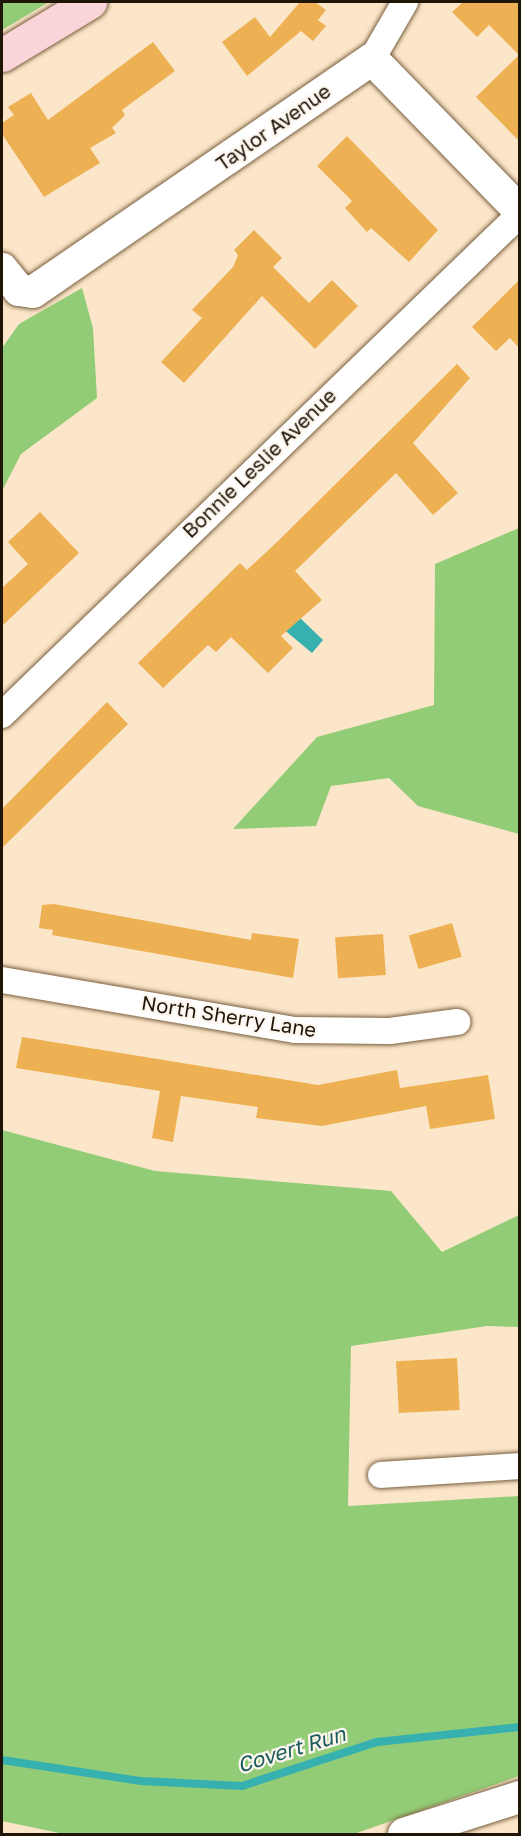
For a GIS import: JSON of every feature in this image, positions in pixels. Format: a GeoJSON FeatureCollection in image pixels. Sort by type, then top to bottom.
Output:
{"type":"FeatureCollection","features":[{"type":"Feature","properties":{"kind":"main road"},"geometry":{"type":"LineString","coordinates":[[2,55],[90,2]]}},
{"type":"Feature","properties":{"kind":"street"},"geometry":{"type":"LineString","coordinates":[[405,2],[372,59],[519,212]]}},
{"type":"Feature","properties":{"kind":"street","name":"Taylor Avenue"},"geometry":{"type":"LineString","coordinates":[[2,269],[19,290],[33,292],[372,59]]}},
{"type":"Feature","properties":{"kind":"street","name":"Bonnie Leslie Avenue"},"geometry":{"type":"LineString","coordinates":[[2,715],[519,212]]}},
{"type":"Feature","properties":{"kind":"street","name":"North Sherry Lane"},"geometry":{"type":"LineString","coordinates":[[2,980],[295,1030],[390,1031],[458,1022]]}},
{"type":"Feature","properties":{"kind":"street"},"geometry":{"type":"LineString","coordinates":[[381,1475],[519,1466]]}},
{"type":"Feature","properties":{"kind":"street"},"geometry":{"type":"LineString","coordinates":[[404,1834],[519,1797]]}},
{"type":"Feature","properties":{"kind":"green space"},"geometry":{"type":"Polygon","coordinates":[[[2,2],[49,2],[2,30],[2,2]]]}},
{"type":"Feature","properties":{"kind":"green space"},"geometry":{"type":"Polygon","coordinates":[[[82,288],[93,328],[97,398],[21,454],[2,491],[2,348],[19,324],[82,288]]]}},
{"type":"Feature","properties":{"kind":"green space"},"geometry":{"type":"Polygon","coordinates":[[[519,528],[519,834],[418,806],[389,778],[331,786],[316,826],[233,829],[317,737],[434,705],[435,564],[519,528]]]}},
{"type":"Feature","properties":{"kind":"green space"},"geometry":{"type":"Polygon","coordinates":[[[2,1130],[155,1171],[391,1191],[442,1252],[519,1215],[519,1327],[487,1326],[351,1346],[348,1506],[519,1496],[519,1776],[354,1834],[64,1834],[2,1821],[2,1130]]]}},
{"type":"Feature","properties":{"kind":"water"},"geometry":{"type":"Polygon","coordinates":[[[297,615],[323,640],[312,653],[282,628],[297,615]]]}},
{"type":"Feature","properties":{"kind":"building"},"geometry":{"type":"Polygon","coordinates":[[[300,2],[315,2],[326,10],[318,20],[326,26],[313,41],[301,31],[247,76],[222,42],[255,17],[270,37],[300,2]]]}},
{"type":"Feature","properties":{"kind":"building"},"geometry":{"type":"Polygon","coordinates":[[[463,2],[519,2],[519,55],[489,25],[477,37],[452,12],[463,2]]]}},
{"type":"Feature","properties":{"kind":"building"},"geometry":{"type":"Polygon","coordinates":[[[153,42],[175,71],[122,110],[125,115],[112,128],[116,133],[90,148],[100,163],[44,197],[2,134],[2,123],[14,115],[8,107],[31,93],[48,120],[153,42]]]}},
{"type":"Feature","properties":{"kind":"building"},"geometry":{"type":"Polygon","coordinates":[[[519,55],[519,141],[476,97],[519,55]]]}},
{"type":"Feature","properties":{"kind":"building"},"geometry":{"type":"Polygon","coordinates":[[[347,136],[438,230],[409,262],[371,228],[367,232],[345,208],[352,201],[317,166],[347,136]]]}},
{"type":"Feature","properties":{"kind":"building"},"geometry":{"type":"Polygon","coordinates":[[[254,230],[282,258],[273,267],[309,303],[332,280],[358,306],[315,349],[262,296],[184,383],[161,362],[202,318],[192,310],[233,267],[238,255],[234,250],[254,230]]]}},
{"type":"Feature","properties":{"kind":"building"},"geometry":{"type":"Polygon","coordinates":[[[519,280],[519,348],[510,338],[496,351],[472,327],[519,280]]]}},
{"type":"Feature","properties":{"kind":"building"},"geometry":{"type":"Polygon","coordinates":[[[457,364],[470,378],[413,443],[458,493],[433,515],[396,473],[295,571],[322,600],[281,636],[293,648],[268,673],[231,637],[216,652],[208,645],[163,688],[138,663],[240,563],[247,570],[277,542],[457,364]]]}},
{"type":"Feature","properties":{"kind":"building"},"geometry":{"type":"Polygon","coordinates":[[[40,512],[79,553],[2,626],[2,588],[28,564],[8,542],[40,512]]]}},
{"type":"Feature","properties":{"kind":"building"},"geometry":{"type":"Polygon","coordinates":[[[107,702],[128,724],[2,848],[2,809],[107,702]]]}},
{"type":"Feature","properties":{"kind":"building"},"geometry":{"type":"Polygon","coordinates":[[[54,904],[251,940],[252,933],[299,939],[293,978],[52,935],[53,930],[39,928],[42,905],[54,904]]]}},
{"type":"Feature","properties":{"kind":"building"},"geometry":{"type":"Polygon","coordinates":[[[452,923],[462,957],[418,969],[409,935],[452,923]]]}},
{"type":"Feature","properties":{"kind":"building"},"geometry":{"type":"Polygon","coordinates":[[[383,934],[386,975],[338,978],[335,937],[383,934]]]}},
{"type":"Feature","properties":{"kind":"building"},"geometry":{"type":"Polygon","coordinates":[[[22,1037],[318,1085],[397,1070],[400,1088],[488,1075],[495,1119],[430,1129],[426,1106],[322,1126],[256,1118],[258,1107],[181,1096],[173,1142],[152,1138],[160,1091],[16,1068],[22,1037]]]}},
{"type":"Feature","properties":{"kind":"building"},"geometry":{"type":"Polygon","coordinates":[[[457,1358],[460,1410],[399,1413],[396,1361],[457,1358]]]}},
{"type":"Feature","properties":{"kind":"waterway","name":"Covert Run"},"geometry":{"type":"LineString","coordinates":[[2,1760],[141,1781],[242,1786],[377,1742],[520,1727]]}}]}
